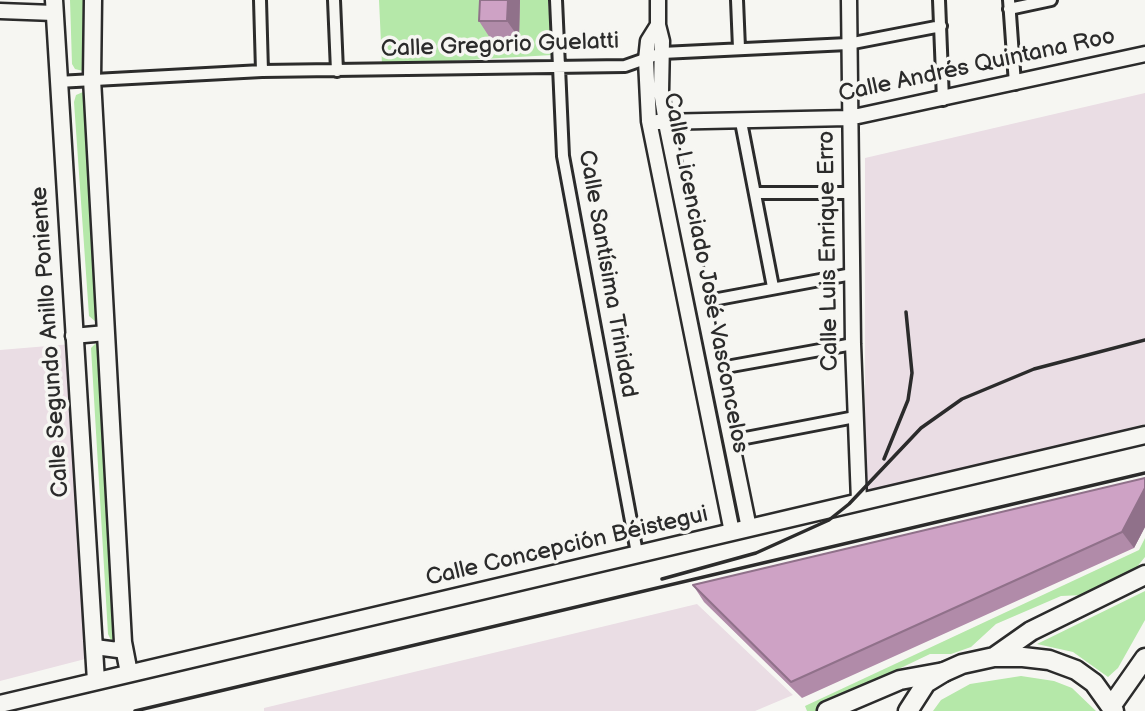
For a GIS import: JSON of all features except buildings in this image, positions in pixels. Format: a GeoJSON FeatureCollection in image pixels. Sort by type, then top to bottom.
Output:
{"type":"FeatureCollection","features":[{"type":"Feature","properties":{"kind":"main road"},"geometry":{"type":"LineString","coordinates":[[93,0],[92,79],[123,642],[129,673]]}},
{"type":"Feature","properties":{"kind":"main road","name":"Calle Segundo Anillo Poniente"},"geometry":{"type":"LineString","coordinates":[[54,7],[96,681]]}},
{"type":"Feature","properties":{"kind":"main road","name":"Calle Concepción Béistegui"},"geometry":{"type":"LineString","coordinates":[[0,704],[1145,435]]}},
{"type":"Feature","properties":{"kind":"main road"},"geometry":{"type":"LineString","coordinates":[[994,657],[1031,631],[1145,575]]}},
{"type":"Feature","properties":{"kind":"main road"},"geometry":{"type":"LineString","coordinates":[[827,711],[900,680],[994,657],[1049,660],[1076,670],[1094,683],[1113,708],[1145,657]]}},
{"type":"Feature","properties":{"kind":"main road"},"geometry":{"type":"LineString","coordinates":[[908,711],[926,683],[944,671]]}},
{"type":"Feature","properties":{"kind":"street"},"geometry":{"type":"LineString","coordinates":[[260,0],[262,71]]}},
{"type":"Feature","properties":{"kind":"street"},"geometry":{"type":"LineString","coordinates":[[334,0],[337,71]]}},
{"type":"Feature","properties":{"kind":"street","name":"Calle Santísima Trinidad"},"geometry":{"type":"LineString","coordinates":[[556,0],[563,156],[637,554]]}},
{"type":"Feature","properties":{"kind":"street","name":"Calle Licenciado José Vasconcelos"},"geometry":{"type":"LineString","coordinates":[[658,0],[662,53],[661,91],[666,123],[749,528]]}},
{"type":"Feature","properties":{"kind":"street"},"geometry":{"type":"LineString","coordinates":[[737,0],[739,48]]}},
{"type":"Feature","properties":{"kind":"street","name":"Calle Luis Enrique Erro"},"geometry":{"type":"LineString","coordinates":[[849,0],[853,344],[859,501]]}},
{"type":"Feature","properties":{"kind":"street"},"geometry":{"type":"LineString","coordinates":[[939,0],[943,100]]}},
{"type":"Feature","properties":{"kind":"street"},"geometry":{"type":"LineString","coordinates":[[1015,83],[1009,4],[1051,0]]}},
{"type":"Feature","properties":{"kind":"street"},"geometry":{"type":"LineString","coordinates":[[0,11],[54,7]]}},
{"type":"Feature","properties":{"kind":"street","name":"Calle Licenciado José Vasconcelos"},"geometry":{"type":"LineString","coordinates":[[658,25],[648,41],[646,60],[649,121],[732,532]]}},
{"type":"Feature","properties":{"kind":"street","name":"Calle Gregorio Guelatti"},"geometry":{"type":"LineString","coordinates":[[57,82],[262,71],[561,69],[625,66],[662,53],[848,44],[941,26]]}},
{"type":"Feature","properties":{"kind":"street","name":"Calle Andrés Quintana Roo"},"geometry":{"type":"LineString","coordinates":[[649,121],[741,122],[849,118],[943,100],[1145,54]]}},
{"type":"Feature","properties":{"kind":"street"},"geometry":{"type":"LineString","coordinates":[[741,122],[773,287]]}},
{"type":"Feature","properties":{"kind":"street"},"geometry":{"type":"LineString","coordinates":[[755,192],[850,193]]}},
{"type":"Feature","properties":{"kind":"street"},"geometry":{"type":"LineString","coordinates":[[702,302],[852,274]]}},
{"type":"Feature","properties":{"kind":"street"},"geometry":{"type":"LineString","coordinates":[[73,336],[106,333]]}},
{"type":"Feature","properties":{"kind":"street"},"geometry":{"type":"LineString","coordinates":[[715,369],[853,344]]}},
{"type":"Feature","properties":{"kind":"street"},"geometry":{"type":"LineString","coordinates":[[730,441],[855,417]]}},
{"type":"Feature","properties":{"kind":"street"},"geometry":{"type":"LineString","coordinates":[[95,647],[118,650],[123,642]]}},
{"type":"Feature","properties":{"kind":"shaded area"},"geometry":{"type":"Polygon","coordinates":[[[1145,93],[1145,424],[865,493],[865,158],[1145,93]]]}},
{"type":"Feature","properties":{"kind":"shaded area"},"geometry":{"type":"Polygon","coordinates":[[[72,344],[89,658],[0,681],[0,350],[72,344]]]}},
{"type":"Feature","properties":{"kind":"shaded area"},"geometry":{"type":"Polygon","coordinates":[[[697,604],[793,695],[755,711],[264,711],[264,708],[697,604]]]}},
{"type":"Feature","properties":{"kind":"green space"},"geometry":{"type":"Polygon","coordinates":[[[70,0],[88,0],[90,66],[83,71],[75,69],[72,64],[70,0]]]}},
{"type":"Feature","properties":{"kind":"green space"},"geometry":{"type":"Polygon","coordinates":[[[379,0],[548,0],[552,55],[382,65],[379,0]]]}},
{"type":"Feature","properties":{"kind":"green space"},"geometry":{"type":"Polygon","coordinates":[[[83,92],[87,96],[101,321],[96,322],[89,316],[74,102],[76,95],[83,92]]]}},
{"type":"Feature","properties":{"kind":"green space"},"geometry":{"type":"Polygon","coordinates":[[[95,344],[101,344],[118,639],[111,640],[108,634],[91,348],[95,344]]]}},
{"type":"Feature","properties":{"kind":"green space"},"geometry":{"type":"Polygon","coordinates":[[[1145,538],[1145,557],[1132,573],[1083,595],[1061,596],[996,624],[971,647],[951,654],[930,654],[859,688],[844,699],[818,711],[807,711],[805,706],[1139,550],[1145,538]]]}},
{"type":"Feature","properties":{"kind":"green space"},"geometry":{"type":"Polygon","coordinates":[[[1145,591],[1145,620],[1118,668],[1108,677],[1073,652],[1037,644],[1145,591]]]}},
{"type":"Feature","properties":{"kind":"green space"},"geometry":{"type":"Polygon","coordinates":[[[1021,676],[1054,681],[1072,688],[1096,711],[933,711],[941,700],[970,684],[1021,676]]]}},
{"type":"Feature","properties":{"kind":"railway"},"geometry":{"type":"LineString","coordinates":[[884,459],[908,400],[912,373],[906,312]]}},
{"type":"Feature","properties":{"kind":"railway"},"geometry":{"type":"LineString","coordinates":[[662,579],[756,553],[829,520],[849,504],[921,428],[962,399],[1034,369],[1145,340]]}},
{"type":"Feature","properties":{"kind":"railway"},"geometry":{"type":"LineString","coordinates":[[135,711],[1145,473]]}}]}
